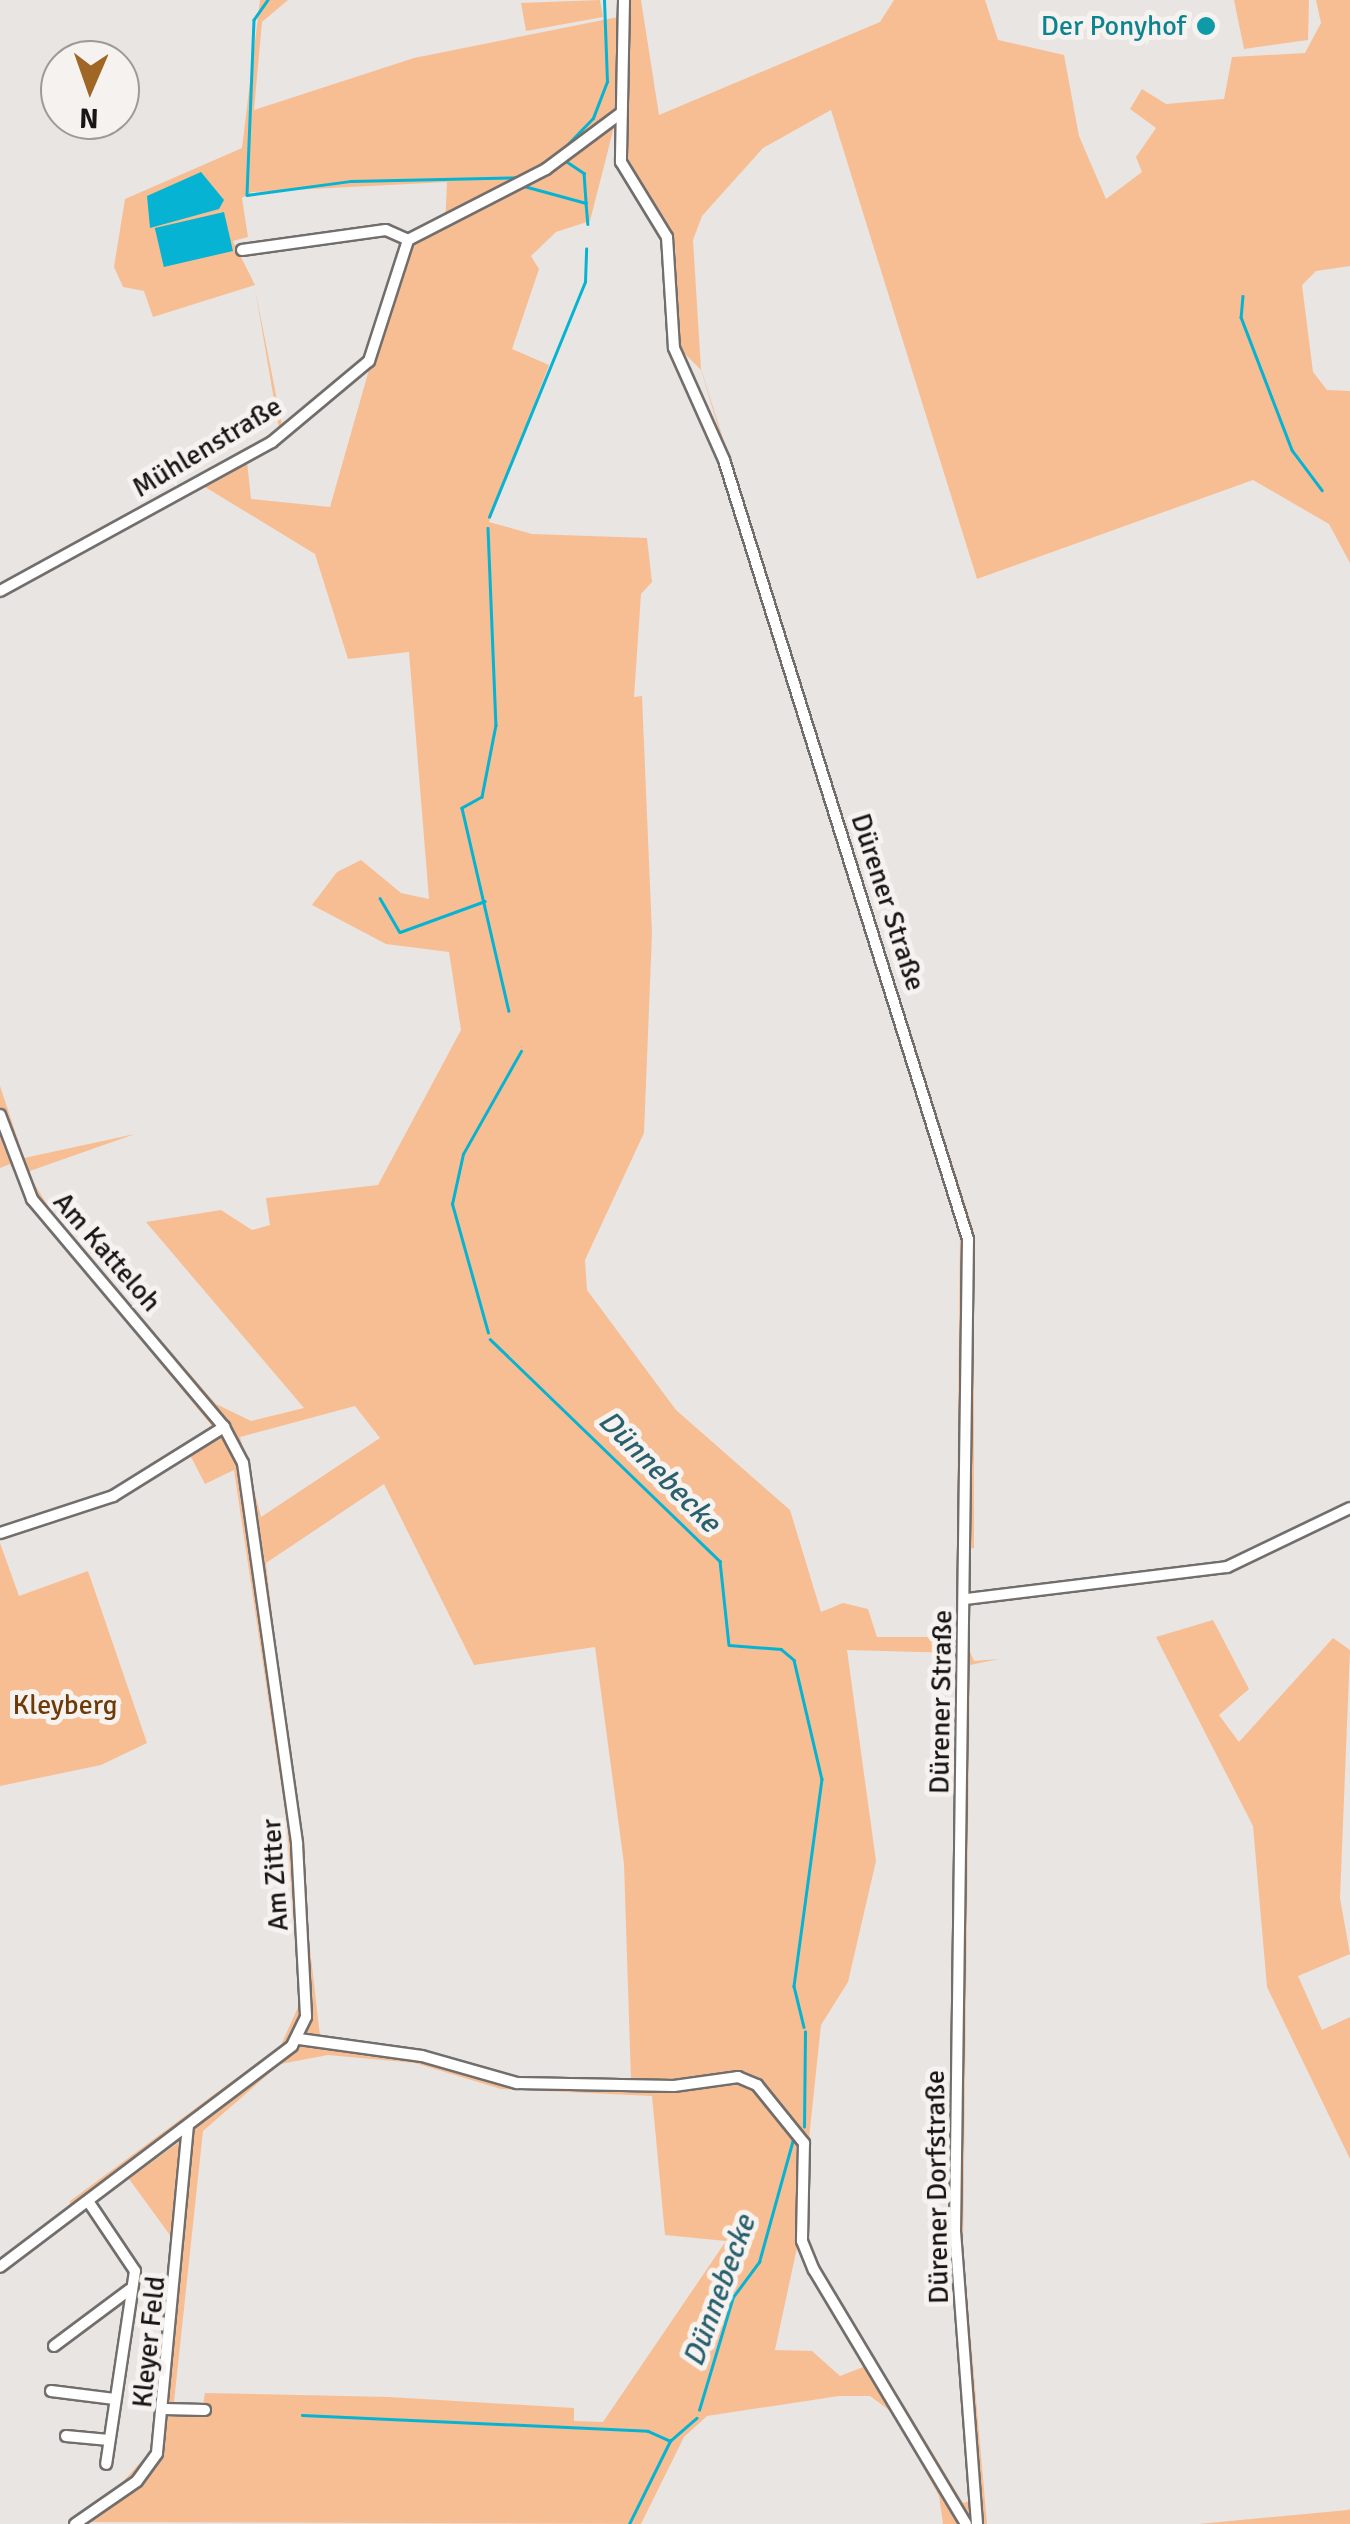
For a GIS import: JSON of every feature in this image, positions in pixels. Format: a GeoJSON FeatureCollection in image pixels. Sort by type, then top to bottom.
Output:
{"type":"FeatureCollection","features":[{"type":"Feature","properties":{"kind":"street","name":"Dürener Straße"},"geometry":{"type":"LineString","coordinates":[[624,0],[621,162],[669,244],[674,348],[724,460],[963,1211],[966,1599],[960,1849]]}},
{"type":"Feature","properties":{"kind":"street"},"geometry":{"type":"LineString","coordinates":[[242,250],[386,230],[408,240],[522,183],[621,112]]}},
{"type":"Feature","properties":{"kind":"street","name":"Mühlenstraße"},"geometry":{"type":"LineString","coordinates":[[0,591],[272,442],[369,361],[408,240]]}},
{"type":"Feature","properties":{"kind":"street","name":"Am Katteloh"},"geometry":{"type":"LineString","coordinates":[[0,1115],[32,1199],[168,1357]]}},
{"type":"Feature","properties":{"kind":"street","name":"Am Zitter"},"geometry":{"type":"LineString","coordinates":[[168,1357],[224,1427],[242,1464],[294,1812],[306,2017],[299,2039]]}},
{"type":"Feature","properties":{"kind":"street"},"geometry":{"type":"LineString","coordinates":[[0,1532],[113,1496],[224,1427]]}},
{"type":"Feature","properties":{"kind":"street"},"geometry":{"type":"LineString","coordinates":[[966,1599],[1227,1566],[1350,1508]]}},
{"type":"Feature","properties":{"kind":"street","name":"Dürener Dorfstraße"},"geometry":{"type":"LineString","coordinates":[[960,1849],[955,2231],[977,2524]]}},
{"type":"Feature","properties":{"kind":"street"},"geometry":{"type":"LineString","coordinates":[[0,2266],[299,2039],[422,2056],[517,2083],[674,2086],[738,2076],[757,2084],[804,2142],[802,2241],[814,2270],[966,2524]]}},
{"type":"Feature","properties":{"kind":"street","name":"Kleyer Feld"},"geometry":{"type":"LineString","coordinates":[[75,2524],[148,2470],[164,2409],[188,2126]]}},
{"type":"Feature","properties":{"kind":"street"},"geometry":{"type":"LineString","coordinates":[[88,2202],[132,2260],[106,2464]]}},
{"type":"Feature","properties":{"kind":"street"},"geometry":{"type":"LineString","coordinates":[[54,2346],[130,2290]]}},
{"type":"Feature","properties":{"kind":"street"},"geometry":{"type":"LineString","coordinates":[[51,2391],[114,2399]]}},
{"type":"Feature","properties":{"kind":"street"},"geometry":{"type":"LineString","coordinates":[[164,2409],[205,2410]]}},
{"type":"Feature","properties":{"kind":"street"},"geometry":{"type":"LineString","coordinates":[[66,2436],[109,2440]]}},
{"type":"Feature","properties":{"kind":"green space"},"geometry":{"type":"Polygon","coordinates":[[[260,0],[288,0],[262,22],[254,110],[414,58],[623,16],[623,0],[641,0],[659,115],[880,22],[894,0],[985,0],[998,40],[1064,55],[1079,136],[1106,199],[1142,172],[1136,157],[1156,128],[1130,109],[1142,89],[1166,104],[1224,99],[1232,57],[1305,53],[1321,23],[1316,0],[1350,0],[1350,266],[1316,271],[1302,285],[1313,372],[1327,390],[1350,391],[1350,563],[1329,524],[1253,480],[977,579],[831,110],[763,148],[702,216],[693,240],[701,369],[974,1232],[974,1548],[963,1550],[961,1631],[974,1661],[999,1659],[970,1665],[963,2250],[987,2524],[943,2524],[939,2496],[893,2413],[870,2396],[839,2396],[707,2416],[684,2437],[641,2524],[87,2522],[154,2447],[175,2242],[129,2179],[179,2142],[174,2132],[69,2210],[70,2201],[281,2045],[299,2005],[287,1825],[234,1470],[205,1484],[190,1455],[119,1489],[212,1426],[31,1207],[10,1164],[0,1168],[0,1086],[24,1158],[135,1134],[27,1172],[56,1219],[216,1404],[251,1421],[304,1408],[146,1222],[221,1210],[252,1230],[270,1225],[266,1198],[378,1185],[461,1030],[449,952],[386,944],[312,905],[337,872],[361,860],[401,893],[429,899],[409,652],[348,659],[315,554],[200,484],[0,597],[0,587],[279,429],[255,289],[282,425],[356,366],[247,461],[251,499],[330,507],[401,257],[411,241],[445,227],[447,182],[252,192],[242,198],[248,237],[233,241],[255,285],[153,317],[144,291],[123,287],[114,267],[125,199],[242,148],[260,0]],[[615,123],[590,221],[556,232],[531,256],[539,269],[512,349],[549,365],[489,522],[532,534],[647,538],[652,582],[641,594],[634,697],[642,696],[652,933],[644,1133],[585,1260],[587,1290],[676,1410],[790,1510],[821,1612],[843,1603],[868,1609],[877,1637],[956,1637],[960,1228],[701,370],[679,348],[675,241],[625,160],[624,125],[615,123]],[[355,1406],[240,1437],[261,1517],[380,1438],[355,1406]],[[384,1484],[266,1563],[320,2036],[521,2078],[631,2080],[624,1864],[595,1647],[474,1665],[384,1484]],[[847,1650],[876,1861],[848,1982],[821,2025],[798,2243],[775,2350],[812,2351],[840,2376],[866,2366],[878,2388],[902,2402],[963,2503],[970,2501],[949,2228],[957,1653],[847,1650]],[[328,2055],[280,2064],[203,2131],[174,2402],[203,2405],[205,2393],[389,2397],[574,2408],[574,2421],[603,2422],[726,2241],[665,2235],[652,2096],[501,2089],[415,2063],[328,2055]]]}},
{"type":"Feature","properties":{"kind":"green space"},"geometry":{"type":"Polygon","coordinates":[[[600,0],[603,17],[526,31],[521,3],[600,0]]]}},
{"type":"Feature","properties":{"kind":"green space"},"geometry":{"type":"Polygon","coordinates":[[[1234,0],[1309,0],[1308,40],[1244,49],[1234,0]]]}},
{"type":"Feature","properties":{"kind":"green space","name":"Kleyberg"},"geometry":{"type":"Polygon","coordinates":[[[0,1543],[19,1596],[88,1571],[147,1743],[101,1765],[0,1786],[0,1543]]]}},
{"type":"Feature","properties":{"kind":"green space"},"geometry":{"type":"Polygon","coordinates":[[[1213,1620],[1249,1689],[1219,1715],[1239,1742],[1333,1638],[1350,1650],[1340,1898],[1350,1954],[1298,1976],[1322,2030],[1350,2017],[1350,2159],[1267,1987],[1253,1826],[1156,1637],[1213,1620]]]}},
{"type":"Feature","properties":{"kind":"green space"},"geometry":{"type":"Polygon","coordinates":[[[1348,2510],[1350,2524],[1198,2524],[1348,2510]]]}},
{"type":"Feature","properties":{"kind":"water"},"geometry":{"type":"Polygon","coordinates":[[[201,172],[224,200],[219,209],[150,228],[147,196],[201,172]]]}},
{"type":"Feature","properties":{"kind":"water"},"geometry":{"type":"Polygon","coordinates":[[[224,212],[233,251],[164,267],[155,228],[224,212]]]}},
{"type":"Feature","properties":{"kind":"waterway"},"geometry":{"type":"LineString","coordinates":[[268,0],[254,20],[247,195],[351,181],[521,177]]}},
{"type":"Feature","properties":{"kind":"waterway"},"geometry":{"type":"LineString","coordinates":[[563,149],[593,118],[607,82],[604,0]]}},
{"type":"Feature","properties":{"kind":"waterway"},"geometry":{"type":"LineString","coordinates":[[566,161],[584,173],[586,203]]}},
{"type":"Feature","properties":{"kind":"waterway"},"geometry":{"type":"LineString","coordinates":[[524,186],[586,203],[588,224]]}},
{"type":"Feature","properties":{"kind":"waterway"},"geometry":{"type":"LineString","coordinates":[[489,517],[585,282],[586,249]]}},
{"type":"Feature","properties":{"kind":"waterway"},"geometry":{"type":"LineString","coordinates":[[1243,296],[1241,317],[1292,450],[1322,490]]}},
{"type":"Feature","properties":{"kind":"waterway"},"geometry":{"type":"LineString","coordinates":[[488,528],[496,725],[482,797],[462,808],[509,1011]]}},
{"type":"Feature","properties":{"kind":"waterway"},"geometry":{"type":"LineString","coordinates":[[380,898],[400,932],[485,901]]}},
{"type":"Feature","properties":{"kind":"waterway","name":"Dünnebecke"},"geometry":{"type":"LineString","coordinates":[[488,1333],[452,1204],[463,1154],[521,1051]]}},
{"type":"Feature","properties":{"kind":"waterway","name":"Dünnebecke"},"geometry":{"type":"LineString","coordinates":[[490,1339],[720,1561],[729,1645],[781,1649],[794,1660],[822,1779],[794,1986],[804,2027]]}},
{"type":"Feature","properties":{"kind":"waterway","name":"Dünnebecke"},"geometry":{"type":"LineString","coordinates":[[804,2127],[805,2032]]}},
{"type":"Feature","properties":{"kind":"waterway","name":"Dünnebecke"},"geometry":{"type":"LineString","coordinates":[[699,2410],[733,2297],[759,2262],[793,2139]]}},
{"type":"Feature","properties":{"kind":"waterway"},"geometry":{"type":"LineString","coordinates":[[302,2415],[648,2431],[670,2441]]}},
{"type":"Feature","properties":{"kind":"waterway","name":"Dünnebecke"},"geometry":{"type":"LineString","coordinates":[[629,2524],[670,2441],[696,2418]]}},
{"type":"Feature","properties":{"kind":"place","name":"Der Ponyhof"},"geometry":{"type":"Point","coordinates":[1206,26]}}]}
